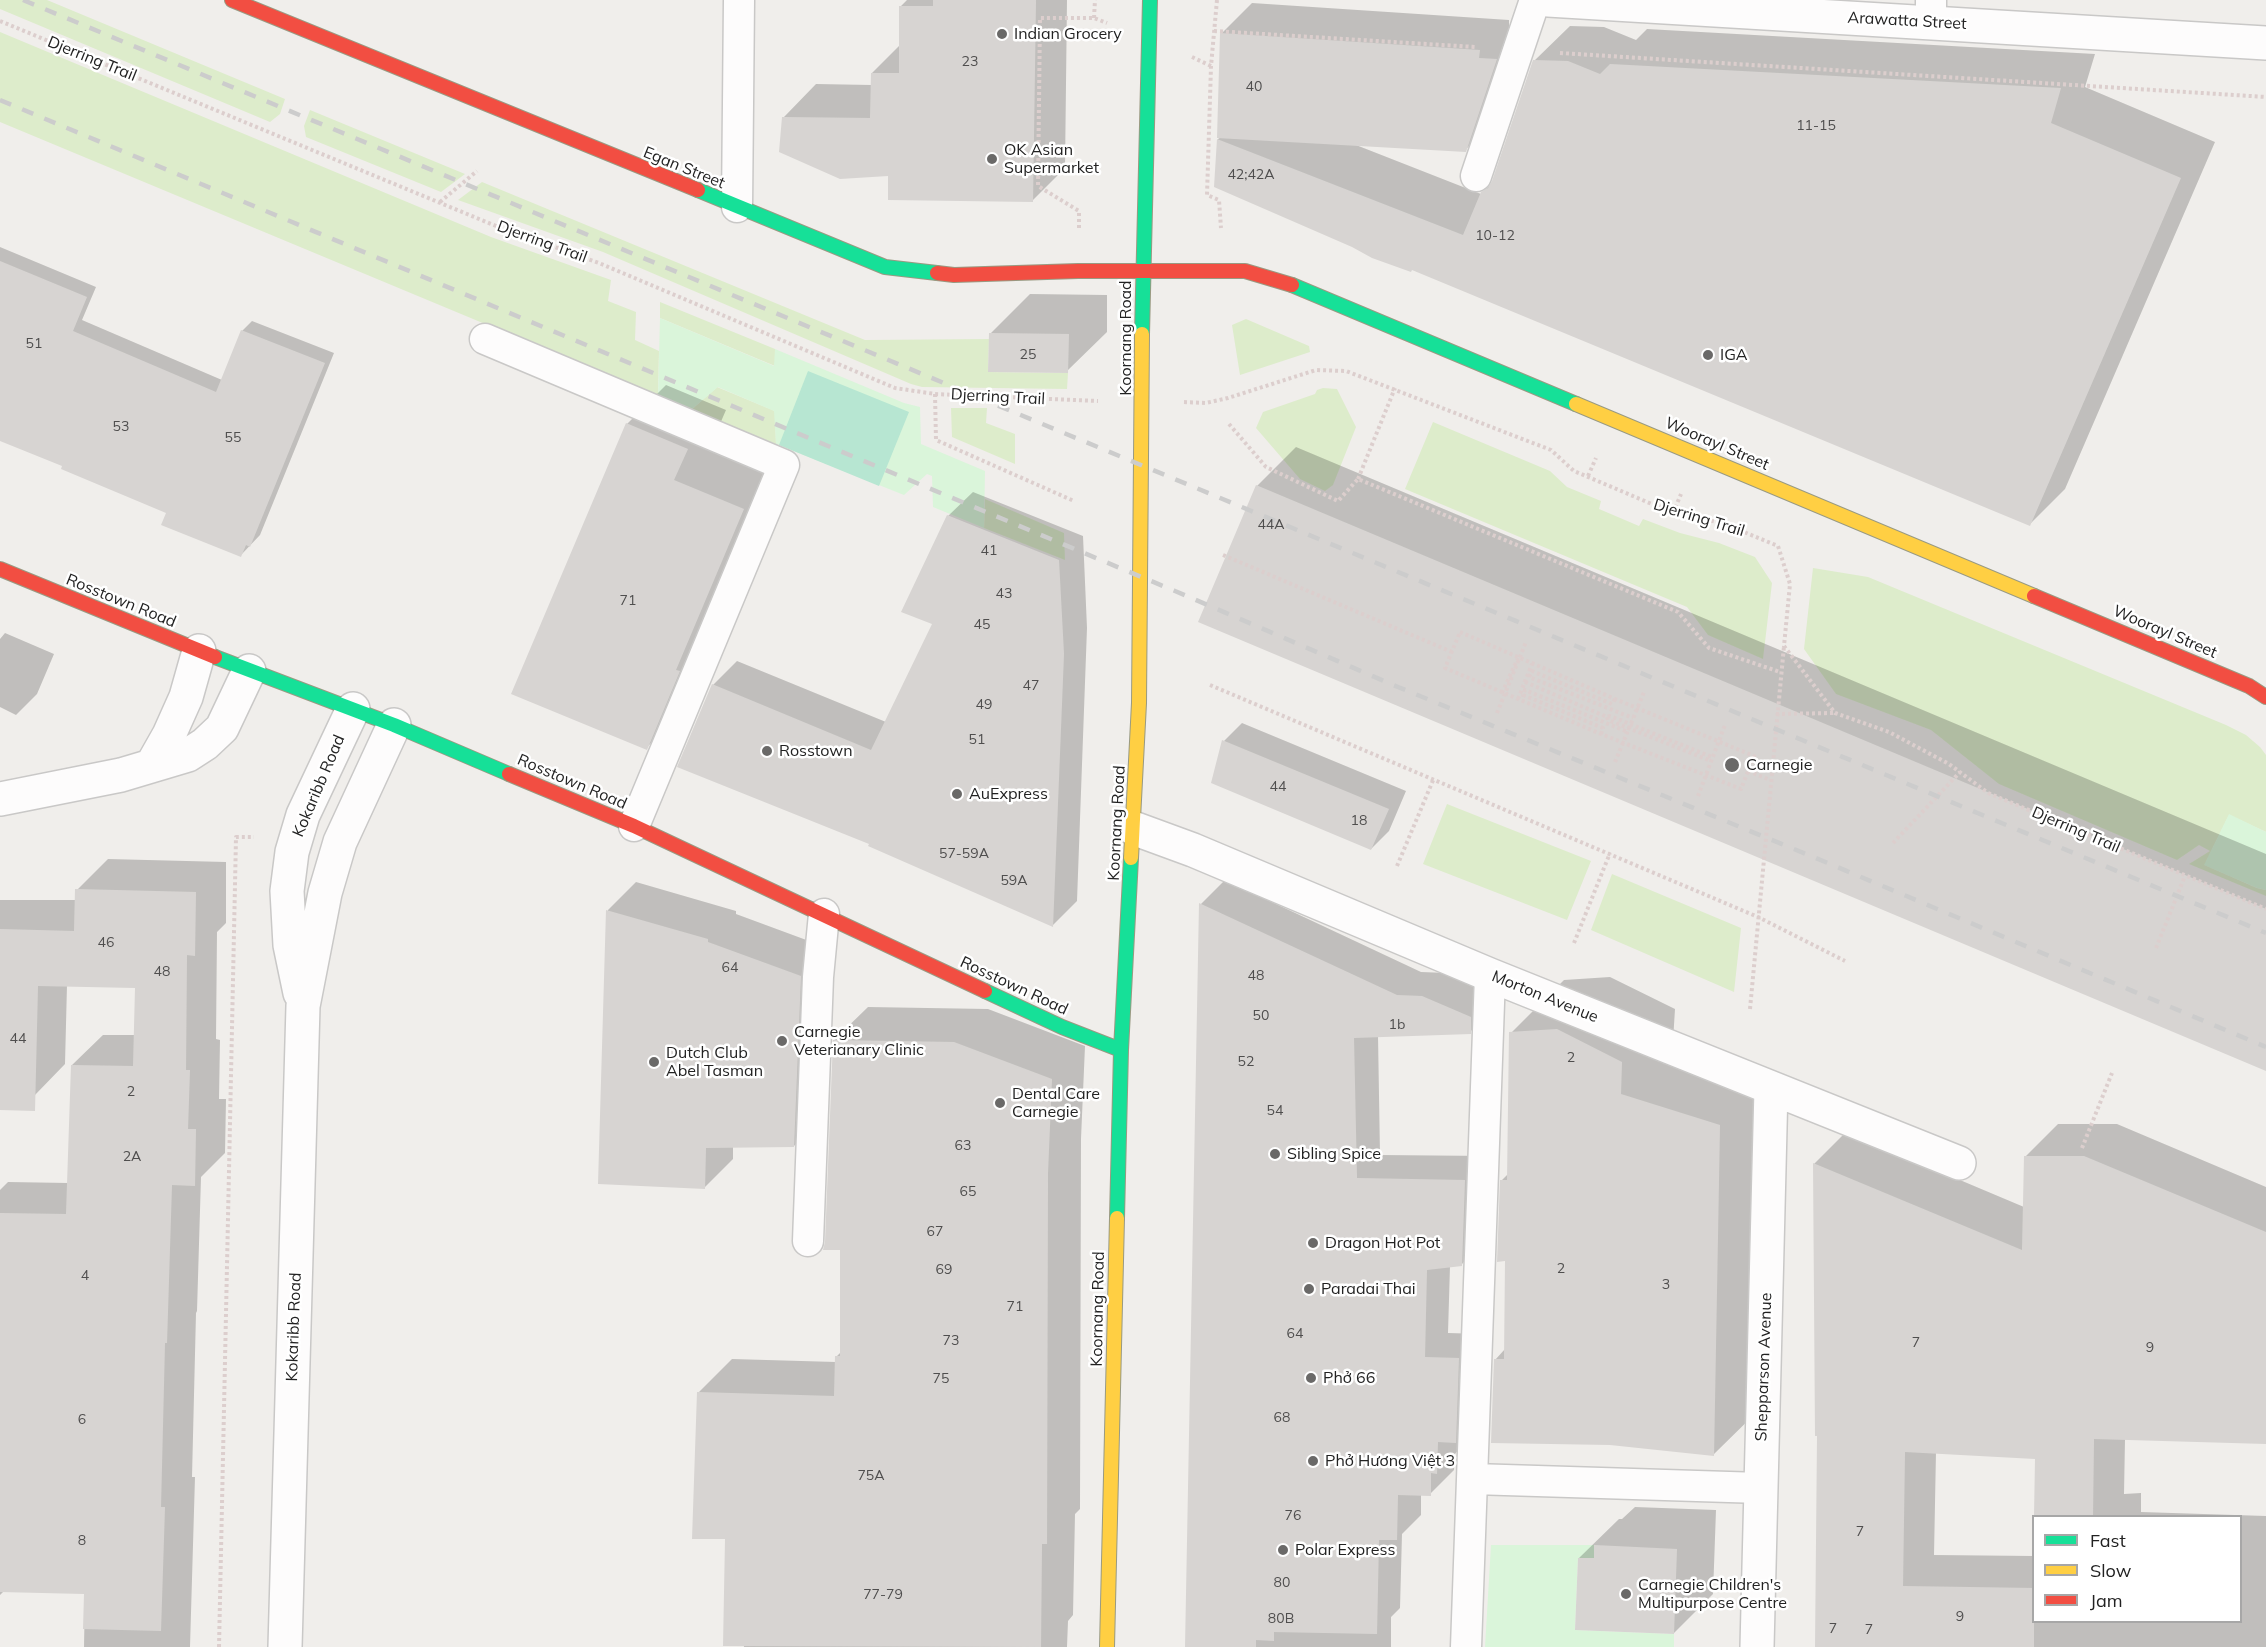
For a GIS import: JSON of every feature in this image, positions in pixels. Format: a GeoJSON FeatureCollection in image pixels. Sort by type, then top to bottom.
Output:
{"type":"FeatureCollection","features":[{"type":"Feature","properties":{"kind":"street","name":"Egan Street"},"geometry":{"type":"LineString","coordinates":[[232,0],[885,267],[954,274],[1143,270]]}},
{"type":"Feature","properties":{"kind":"street","name":"Koornang Road"},"geometry":{"type":"LineString","coordinates":[[1107,1647],[1120,1050],[1133,828],[1141,607],[1143,270],[1150,0]]}},
{"type":"Feature","properties":{"kind":"street","name":"Arawatta Street"},"geometry":{"type":"LineString","coordinates":[[1548,0],[1931,11],[2266,43]]}},
{"type":"Feature","properties":{"kind":"street","name":"Woorayl Street"},"geometry":{"type":"LineString","coordinates":[[1143,270],[1245,271],[1284,282],[2238,681],[2266,697]]}},
{"type":"Feature","properties":{"kind":"street","name":"Rosstown Road"},"geometry":{"type":"LineString","coordinates":[[0,569],[249,671],[394,724],[634,826],[1062,1027],[1120,1050]]}},
{"type":"Feature","properties":{"kind":"street"},"geometry":{"type":"LineString","coordinates":[[152,765],[170,735],[186,697],[199,651]]}},
{"type":"Feature","properties":{"kind":"street"},"geometry":{"type":"LineString","coordinates":[[0,799],[122,775],[188,755],[205,744],[222,728],[249,671]]}},
{"type":"Feature","properties":{"kind":"street","name":"Kokaribb Road"},"geometry":{"type":"LineString","coordinates":[[303,1006],[290,945],[287,891],[292,852],[303,815],[353,709]]}},
{"type":"Feature","properties":{"kind":"street","name":"Kokaribb Road"},"geometry":{"type":"LineString","coordinates":[[285,1647],[303,1006],[325,893],[340,842],[394,724]]}},
{"type":"Feature","properties":{"kind":"street","name":"Morton Avenue"},"geometry":{"type":"LineString","coordinates":[[1133,828],[1193,850],[1490,975],[1959,1163]]}},
{"type":"Feature","properties":{"kind":"street","name":"Shepparson Avenue"},"geometry":{"type":"LineString","coordinates":[[1757,1647],[1771,1088]]}},
{"type":"Feature","properties":{"kind":"lane"},"geometry":{"type":"LineString","coordinates":[[737,207],[739,0]]}},
{"type":"Feature","properties":{"kind":"lane"},"geometry":{"type":"LineString","coordinates":[[1476,176],[1535,0]]}},
{"type":"Feature","properties":{"kind":"lane"},"geometry":{"type":"LineString","coordinates":[[485,339],[784,465],[634,826]]}},
{"type":"Feature","properties":{"kind":"lane"},"geometry":{"type":"LineString","coordinates":[[808,1241],[818,977],[824,914]]}},
{"type":"Feature","properties":{"kind":"lane"},"geometry":{"type":"LineString","coordinates":[[1466,1647],[1490,975]]}},
{"type":"Feature","properties":{"kind":"lane"},"geometry":{"type":"LineString","coordinates":[[1473,1479],[1761,1488]]}},
{"type":"Feature","properties":{"kind":"path"},"geometry":{"type":"LineString","coordinates":[[1079,232],[1079,211],[1038,186],[1040,18],[1095,18],[1095,0]]}},
{"type":"Feature","properties":{"kind":"path"},"geometry":{"type":"LineString","coordinates":[[1217,0],[1207,195],[1220,200],[1222,233]]}},
{"type":"Feature","properties":{"kind":"path","name":"Djerring Trail"},"geometry":{"type":"LineString","coordinates":[[0,21],[496,226],[599,263],[895,388],[935,394],[1098,401]]}},
{"type":"Feature","properties":{"kind":"path"},"geometry":{"type":"LineString","coordinates":[[1214,31],[2266,97]]}},
{"type":"Feature","properties":{"kind":"path"},"geometry":{"type":"LineString","coordinates":[[440,202],[477,171]]}},
{"type":"Feature","properties":{"kind":"path","name":"Djerring Trail"},"geometry":{"type":"LineString","coordinates":[[1206,403],[1228,399],[1316,370],[1346,371],[1551,450],[1574,471],[1673,513],[1722,523],[1778,546],[1790,584],[1784,645]]}},
{"type":"Feature","properties":{"kind":"path"},"geometry":{"type":"LineString","coordinates":[[1229,424],[1266,467],[1338,501],[1358,479],[1395,388]]}},
{"type":"Feature","properties":{"kind":"path"},"geometry":{"type":"LineString","coordinates":[[935,394],[936,440],[1074,501]]}},
{"type":"Feature","properties":{"kind":"path"},"geometry":{"type":"LineString","coordinates":[[1358,479],[1678,612],[1709,648],[1780,672]]}},
{"type":"Feature","properties":{"kind":"path"},"geometry":{"type":"LineString","coordinates":[[1223,555],[1452,652]]}},
{"type":"Feature","properties":{"kind":"path"},"geometry":{"type":"LineString","coordinates":[[1460,632],[1518,658],[1754,756],[1741,789],[1601,734],[1445,668],[1460,632]]}},
{"type":"Feature","properties":{"kind":"path"},"geometry":{"type":"LineString","coordinates":[[1502,693],[1526,642]]}},
{"type":"Feature","properties":{"kind":"path"},"geometry":{"type":"LineString","coordinates":[[1750,1009],[1784,645]]}},
{"type":"Feature","properties":{"kind":"path"},"geometry":{"type":"LineString","coordinates":[[1784,645],[1835,713]]}},
{"type":"Feature","properties":{"kind":"path"},"geometry":{"type":"LineString","coordinates":[[1497,713],[1518,658]]}},
{"type":"Feature","properties":{"kind":"path"},"geometry":{"type":"LineString","coordinates":[[1518,700],[1532,664]]}},
{"type":"Feature","properties":{"kind":"path"},"geometry":{"type":"LineString","coordinates":[[1615,699],[1612,705],[1532,672],[1529,677],[1633,718]]}},
{"type":"Feature","properties":{"kind":"path"},"geometry":{"type":"LineString","coordinates":[[1525,682],[1712,759]]}},
{"type":"Feature","properties":{"kind":"path"},"geometry":{"type":"LineString","coordinates":[[1210,685],[1758,917],[1845,961]]}},
{"type":"Feature","properties":{"kind":"path"},"geometry":{"type":"LineString","coordinates":[[1601,734],[1604,728],[1523,695],[1525,690],[1628,732]]}},
{"type":"Feature","properties":{"kind":"path"},"geometry":{"type":"LineString","coordinates":[[1615,762],[1644,692]]}},
{"type":"Feature","properties":{"kind":"path"},"geometry":{"type":"LineString","coordinates":[[1776,714],[1835,713]]}},
{"type":"Feature","properties":{"kind":"path","name":"Djerring Trail"},"geometry":{"type":"LineString","coordinates":[[1835,713],[1888,732],[1949,764],[1988,793],[2266,909]]}},
{"type":"Feature","properties":{"kind":"path"},"geometry":{"type":"LineString","coordinates":[[1698,796],[1725,725]]}},
{"type":"Feature","properties":{"kind":"path"},"geometry":{"type":"LineString","coordinates":[[1748,771],[1770,780]]}},
{"type":"Feature","properties":{"kind":"path"},"geometry":{"type":"LineString","coordinates":[[1893,843],[1960,772]]}},
{"type":"Feature","properties":{"kind":"path"},"geometry":{"type":"LineString","coordinates":[[1397,866],[1434,778]]}},
{"type":"Feature","properties":{"kind":"path"},"geometry":{"type":"LineString","coordinates":[[219,1647],[236,837],[296,838]]}},
{"type":"Feature","properties":{"kind":"path"},"geometry":{"type":"LineString","coordinates":[[1574,943],[1610,853]]}},
{"type":"Feature","properties":{"kind":"path"},"geometry":{"type":"LineString","coordinates":[[2156,948],[2185,876]]}},
{"type":"Feature","properties":{"kind":"path"},"geometry":{"type":"LineString","coordinates":[[2082,1148],[2112,1073]]}},
{"type":"Feature","properties":{"kind":"green space"},"geometry":{"type":"Polygon","coordinates":[[[0,0],[47,0],[285,99],[280,114],[270,122],[0,9],[0,0]]]}},
{"type":"Feature","properties":{"kind":"green space"},"geometry":{"type":"Polygon","coordinates":[[[0,32],[491,237],[611,280],[608,301],[636,312],[635,340],[659,351],[658,396],[0,122],[0,32]]]}},
{"type":"Feature","properties":{"kind":"green space"},"geometry":{"type":"Polygon","coordinates":[[[310,110],[465,174],[441,192],[306,137],[304,126],[310,110]]]}},
{"type":"Feature","properties":{"kind":"green space"},"geometry":{"type":"Polygon","coordinates":[[[482,182],[865,340],[989,339],[988,372],[1068,373],[1067,389],[922,387],[911,384],[603,252],[458,200],[482,182]]]}},
{"type":"Feature","properties":{"kind":"green space"},"geometry":{"type":"Polygon","coordinates":[[[660,302],[775,349],[775,366],[660,318],[660,302]]]}},
{"type":"Feature","properties":{"kind":"green space"},"geometry":{"type":"Polygon","coordinates":[[[660,318],[774,366],[775,349],[904,403],[920,407],[921,444],[985,471],[984,528],[933,507],[932,476],[927,474],[904,495],[776,444],[774,411],[718,387],[691,410],[658,396],[660,318]]]}},
{"type":"Feature","properties":{"kind":"green space"},"geometry":{"type":"Polygon","coordinates":[[[1246,319],[1309,346],[1310,352],[1240,375],[1232,325],[1246,319]]]}},
{"type":"Feature","properties":{"kind":"green space"},"geometry":{"type":"Polygon","coordinates":[[[808,371],[909,412],[879,486],[779,445],[808,371]]]}},
{"type":"Feature","properties":{"kind":"green space"},"geometry":{"type":"Polygon","coordinates":[[[717,387],[775,411],[776,444],[691,410],[717,387]]]}},
{"type":"Feature","properties":{"kind":"green space"},"geometry":{"type":"Polygon","coordinates":[[[1337,389],[1356,427],[1333,485],[1325,491],[1300,479],[1256,428],[1263,412],[1315,394],[1317,390],[1337,389]]]}},
{"type":"Feature","properties":{"kind":"green space"},"geometry":{"type":"Polygon","coordinates":[[[951,408],[987,408],[986,423],[1015,434],[1015,464],[952,437],[951,408]]]}},
{"type":"Feature","properties":{"kind":"green space"},"geometry":{"type":"Polygon","coordinates":[[[1433,422],[1550,471],[1567,487],[1601,501],[1599,509],[1639,526],[1643,519],[1755,557],[1772,583],[1763,659],[1708,635],[1687,607],[1405,489],[1433,422]]]}},
{"type":"Feature","properties":{"kind":"green space"},"geometry":{"type":"Polygon","coordinates":[[[985,499],[1064,533],[1065,560],[984,528],[985,499]]]}},
{"type":"Feature","properties":{"kind":"green space"},"geometry":{"type":"Polygon","coordinates":[[[1813,568],[1868,577],[2246,735],[2266,755],[2266,832],[2229,815],[2205,865],[2266,890],[2266,896],[2189,864],[2210,851],[2199,845],[2177,860],[1999,784],[1931,730],[1836,694],[1804,649],[1813,568]]]}},
{"type":"Feature","properties":{"kind":"green space"},"geometry":{"type":"Polygon","coordinates":[[[1447,804],[1591,861],[1567,920],[1423,864],[1447,804]]]}},
{"type":"Feature","properties":{"kind":"green space"},"geometry":{"type":"Polygon","coordinates":[[[2229,814],[2266,832],[2266,890],[2204,865],[2229,814]]]}},
{"type":"Feature","properties":{"kind":"green space"},"geometry":{"type":"Polygon","coordinates":[[[1612,874],[1741,928],[1734,992],[1591,930],[1612,874]]]}},
{"type":"Feature","properties":{"kind":"green space"},"geometry":{"type":"Polygon","coordinates":[[[1491,1545],[1594,1545],[1594,1558],[1578,1558],[1575,1630],[1674,1634],[1674,1647],[1485,1647],[1491,1545]]]}},
{"type":"Feature","properties":{"kind":"building"},"geometry":{"type":"Polygon","coordinates":[[[933,0],[1036,0],[1033,202],[888,200],[888,176],[840,179],[779,152],[782,117],[870,118],[871,73],[899,73],[899,6],[933,6],[933,0]]]}},
{"type":"Feature","properties":{"kind":"building"},"geometry":{"type":"Polygon","coordinates":[[[1220,33],[1480,50],[1479,58],[1497,59],[1466,152],[1217,138],[1220,33]]]}},
{"type":"Feature","properties":{"kind":"building"},"geometry":{"type":"Polygon","coordinates":[[[1533,60],[1568,61],[1600,74],[1610,64],[2061,88],[2051,123],[2181,178],[2030,526],[1412,270],[1411,272],[1372,258],[1352,247],[1214,187],[1217,139],[1463,235],[1481,192],[1488,188],[1492,181],[1533,60]]]}},
{"type":"Feature","properties":{"kind":"building"},"geometry":{"type":"Polygon","coordinates":[[[0,261],[87,297],[73,331],[216,392],[241,330],[325,363],[250,547],[246,545],[241,557],[161,525],[166,513],[0,441],[0,261]]]}},
{"type":"Feature","properties":{"kind":"building"},"geometry":{"type":"Polygon","coordinates":[[[989,333],[1069,334],[1068,373],[988,372],[989,333]]]}},
{"type":"Feature","properties":{"kind":"building"},"geometry":{"type":"Polygon","coordinates":[[[626,423],[688,449],[674,480],[744,509],[676,670],[680,671],[647,750],[511,694],[626,423]]]}},
{"type":"Feature","properties":{"kind":"building","name":"Carnegie"},"geometry":{"type":"Polygon","coordinates":[[[1256,485],[2266,909],[2266,1071],[1198,622],[1256,485]]]}},
{"type":"Feature","properties":{"kind":"building"},"geometry":{"type":"Polygon","coordinates":[[[947,515],[1059,560],[1064,654],[1053,927],[868,846],[869,844],[677,767],[712,684],[871,750],[932,624],[901,612],[947,515]]]}},
{"type":"Feature","properties":{"kind":"building"},"geometry":{"type":"Polygon","coordinates":[[[1222,740],[1389,809],[1371,850],[1211,783],[1222,740]]]}},
{"type":"Feature","properties":{"kind":"building"},"geometry":{"type":"Polygon","coordinates":[[[75,889],[196,892],[195,956],[187,955],[186,1070],[190,1070],[188,1129],[196,1129],[195,1186],[172,1185],[167,1343],[165,1343],[161,1507],[165,1507],[161,1631],[83,1629],[84,1594],[0,1592],[0,1213],[66,1214],[71,1065],[133,1066],[135,988],[38,986],[35,1111],[0,1110],[0,929],[74,931],[75,889]]]}},
{"type":"Feature","properties":{"kind":"building"},"geometry":{"type":"Polygon","coordinates":[[[1199,903],[1397,995],[1422,996],[1471,1017],[1471,1034],[1354,1038],[1357,1178],[1465,1180],[1462,1266],[1427,1270],[1425,1357],[1459,1358],[1456,1443],[1438,1442],[1437,1474],[1431,1473],[1431,1496],[1398,1495],[1397,1540],[1379,1540],[1377,1634],[1274,1632],[1274,1641],[1256,1640],[1256,1647],[1185,1647],[1199,903]]]}},
{"type":"Feature","properties":{"kind":"building","name":"Dutch Club Abel Tasman"},"geometry":{"type":"Polygon","coordinates":[[[606,910],[708,939],[708,942],[801,976],[794,1147],[706,1148],[705,1189],[598,1184],[606,910]]]}},
{"type":"Feature","properties":{"kind":"building"},"geometry":{"type":"Polygon","coordinates":[[[1557,1029],[1622,1062],[1621,1094],[1720,1125],[1714,1456],[1610,1445],[1491,1443],[1494,1359],[1504,1359],[1505,1261],[1497,1262],[1500,1180],[1507,1180],[1509,1032],[1557,1029]]]}},
{"type":"Feature","properties":{"kind":"building"},"geometry":{"type":"Polygon","coordinates":[[[833,1040],[954,1042],[1052,1079],[1048,1173],[1047,1544],[1042,1544],[1041,1647],[723,1646],[725,1539],[692,1539],[697,1392],[834,1396],[835,1356],[840,1356],[840,1250],[823,1250],[833,1040]]]}},
{"type":"Feature","properties":{"kind":"building"},"geometry":{"type":"Polygon","coordinates":[[[2024,1156],[2084,1156],[2266,1232],[2266,1444],[2094,1439],[2093,1515],[2034,1515],[2035,1459],[1905,1452],[1903,1586],[2032,1588],[2034,1647],[1815,1647],[1817,1436],[1815,1436],[1813,1163],[2022,1250],[2024,1156]]]}},
{"type":"Feature","properties":{"kind":"building","name":"Carnegie Children's Multipurpose Centre"},"geometry":{"type":"Polygon","coordinates":[[[1594,1545],[1677,1549],[1674,1634],[1575,1630],[1578,1558],[1594,1558],[1594,1545]]]}},
{"type":"Feature","properties":{"kind":"railway"},"geometry":{"type":"LineString","coordinates":[[23,0],[2266,933]]}},
{"type":"Feature","properties":{"kind":"railway"},"geometry":{"type":"LineString","coordinates":[[0,100],[1175,591],[1398,687],[1811,856],[2266,1047]]}},
{"type":"Feature","properties":{"kind":"traffic: fast"},"geometry":{"type":"LineString","coordinates":[[1142,334],[1150,0]]}},
{"type":"Feature","properties":{"kind":"traffic: fast"},"geometry":{"type":"LineString","coordinates":[[698,190],[885,267],[937,273]]}},
{"type":"Feature","properties":{"kind":"traffic: fast"},"geometry":{"type":"LineString","coordinates":[[1292,285],[1576,404]]}},
{"type":"Feature","properties":{"kind":"traffic: fast"},"geometry":{"type":"LineString","coordinates":[[215,657],[394,725],[509,774]]}},
{"type":"Feature","properties":{"kind":"traffic: fast"},"geometry":{"type":"LineString","coordinates":[[1117,1218],[1121,1050],[1131,858]]}},
{"type":"Feature","properties":{"kind":"traffic: fast"},"geometry":{"type":"LineString","coordinates":[[985,991],[1062,1027],[1121,1050]]}},
{"type":"Feature","properties":{"kind":"traffic: slow"},"geometry":{"type":"LineString","coordinates":[[1131,858],[1139,703],[1142,334]]}},
{"type":"Feature","properties":{"kind":"traffic: slow"},"geometry":{"type":"LineString","coordinates":[[1576,404],[2034,596]]}},
{"type":"Feature","properties":{"kind":"traffic: slow"},"geometry":{"type":"LineString","coordinates":[[1107,1647],[1117,1218]]}},
{"type":"Feature","properties":{"kind":"traffic: jam"},"geometry":{"type":"LineString","coordinates":[[232,0],[698,190]]}},
{"type":"Feature","properties":{"kind":"traffic: jam"},"geometry":{"type":"LineString","coordinates":[[937,273],[954,275],[1078,271],[1245,271],[1292,285]]}},
{"type":"Feature","properties":{"kind":"traffic: jam"},"geometry":{"type":"LineString","coordinates":[[0,569],[215,657]]}},
{"type":"Feature","properties":{"kind":"traffic: jam"},"geometry":{"type":"LineString","coordinates":[[2034,596],[2249,686],[2266,697]]}},
{"type":"Feature","properties":{"kind":"traffic: jam"},"geometry":{"type":"LineString","coordinates":[[509,774],[634,826],[985,991]]}},
{"type":"Feature","properties":{"kind":"place","name":"Indian Grocery"},"geometry":{"type":"Point","coordinates":[1002,34]}},
{"type":"Feature","properties":{"kind":"place","name":"OK Asian Supermarket"},"geometry":{"type":"Point","coordinates":[992,159]}},
{"type":"Feature","properties":{"kind":"place","name":"IGA"},"geometry":{"type":"Point","coordinates":[1708,355]}},
{"type":"Feature","properties":{"kind":"place","name":"Rosstown"},"geometry":{"type":"Point","coordinates":[767,751]}},
{"type":"Feature","properties":{"kind":"place","name":"Carnegie"},"geometry":{"type":"Point","coordinates":[1732,765]}},
{"type":"Feature","properties":{"kind":"place","name":"AuExpress"},"geometry":{"type":"Point","coordinates":[957,794]}},
{"type":"Feature","properties":{"kind":"place","name":"Carnegie Veterianary Clinic"},"geometry":{"type":"Point","coordinates":[782,1041]}},
{"type":"Feature","properties":{"kind":"place","name":"Dutch Club Abel Tasman"},"geometry":{"type":"Point","coordinates":[654,1062]}},
{"type":"Feature","properties":{"kind":"place","name":"Dental Care Carnegie"},"geometry":{"type":"Point","coordinates":[1000,1103]}},
{"type":"Feature","properties":{"kind":"place","name":"Sibling Spice"},"geometry":{"type":"Point","coordinates":[1275,1154]}},
{"type":"Feature","properties":{"kind":"place","name":"Dragon Hot Pot"},"geometry":{"type":"Point","coordinates":[1313,1243]}},
{"type":"Feature","properties":{"kind":"place","name":"Paradai Thai"},"geometry":{"type":"Point","coordinates":[1309,1289]}},
{"type":"Feature","properties":{"kind":"place","name":"Phở 66"},"geometry":{"type":"Point","coordinates":[1311,1378]}},
{"type":"Feature","properties":{"kind":"place","name":"Phở Hương Việt 3"},"geometry":{"type":"Point","coordinates":[1313,1461]}},
{"type":"Feature","properties":{"kind":"place","name":"Polar Express"},"geometry":{"type":"Point","coordinates":[1283,1550]}},
{"type":"Feature","properties":{"kind":"place","name":"Carnegie Children's Multipurpose Centre"},"geometry":{"type":"Point","coordinates":[1626,1594]}}]}
